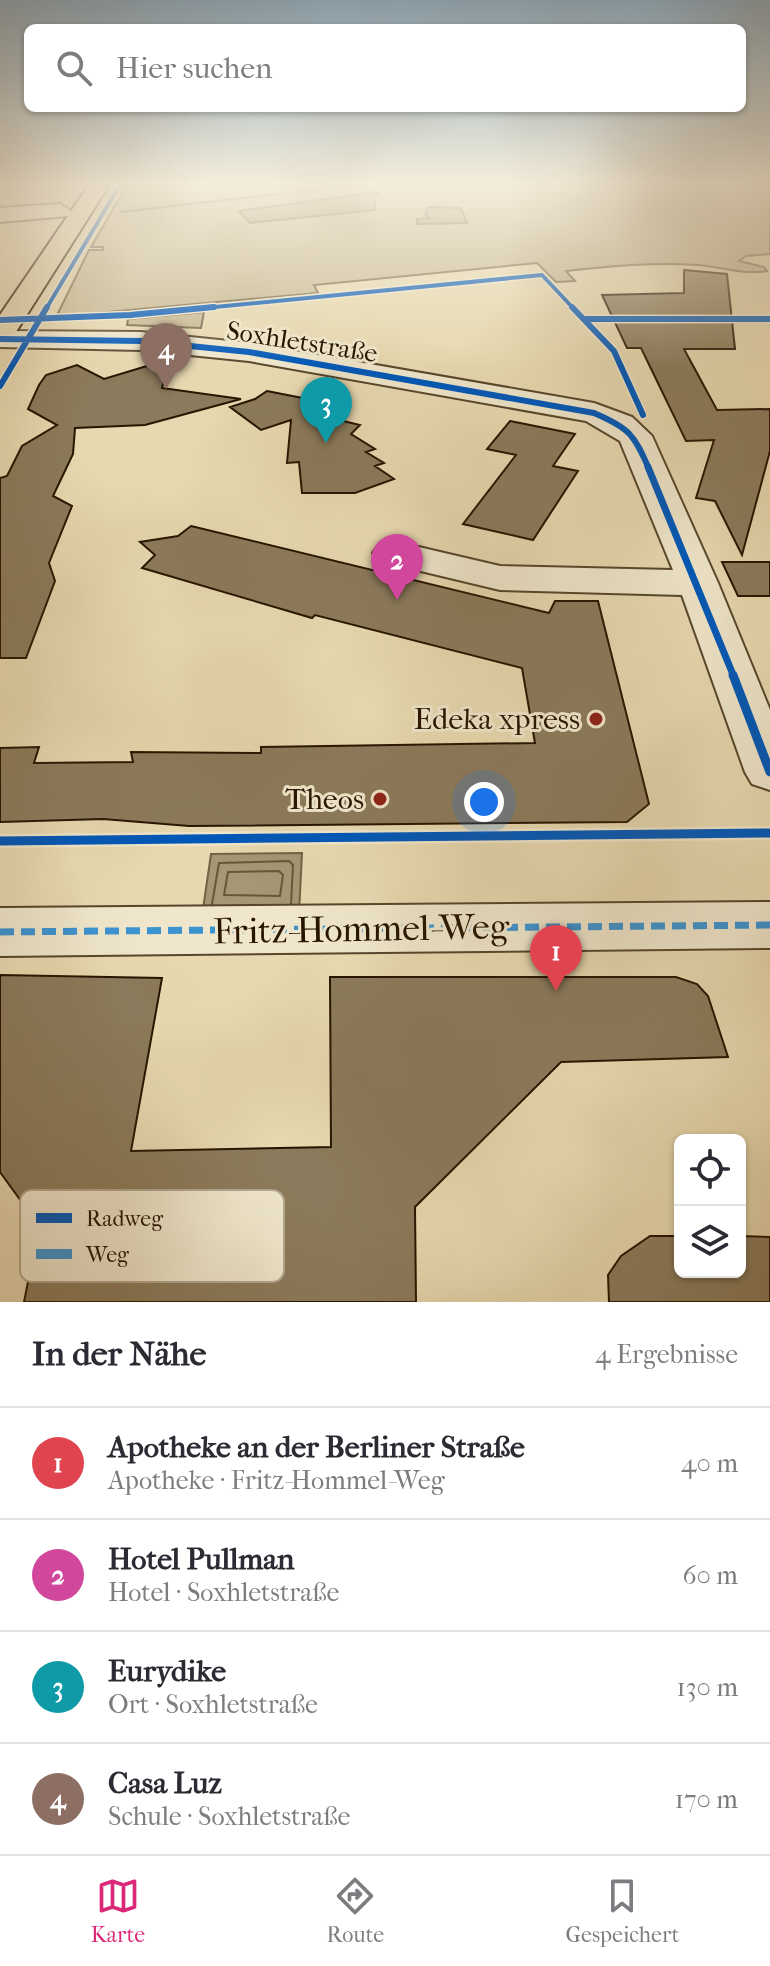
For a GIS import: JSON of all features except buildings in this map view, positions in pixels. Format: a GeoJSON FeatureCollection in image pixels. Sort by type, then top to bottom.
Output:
{"type":"FeatureCollection","features":[{"type":"Feature","properties":{"kind":"main road"},"geometry":{"type":"LineString","coordinates":[[0,296],[36,246]]}},
{"type":"Feature","properties":{"kind":"main road"},"geometry":{"type":"LineString","coordinates":[[0,337],[59,246]]}},
{"type":"Feature","properties":{"kind":"street","name":"Soxhletstraße"},"geometry":{"type":"LineString","coordinates":[[0,337],[153,342],[249,352],[594,413],[620,424],[635,436],[698,583],[770,772]]}},
{"type":"Feature","properties":{"kind":"street"},"geometry":{"type":"LineString","coordinates":[[594,413],[607,400],[634,394]]}},
{"type":"Feature","properties":{"kind":"street"},"geometry":{"type":"LineString","coordinates":[[393,553],[500,578],[698,583]]}},
{"type":"Feature","properties":{"kind":"street","name":"Fritz-Hommel-Weg"},"geometry":{"type":"LineString","coordinates":[[0,932],[770,925]]}},
{"type":"Feature","properties":{"kind":"shaded area"},"geometry":{"type":"Polygon","coordinates":[[[770,246],[770,254],[746,256],[739,261],[764,267],[767,271],[758,272],[698,265],[632,265],[566,271],[575,281],[556,282],[537,263],[314,285],[318,293],[64,316],[58,313],[89,250],[103,250],[103,247],[91,247],[770,246]]]}},
{"type":"Feature","properties":{"kind":"shaded area"},"geometry":{"type":"Polygon","coordinates":[[[204,312],[201,328],[127,325],[128,319],[204,312]]]}},
{"type":"Feature","properties":{"kind":"water"},"geometry":{"type":"Polygon","coordinates":[[[302,853],[299,914],[202,916],[211,854],[302,853]]]}},
{"type":"Feature","properties":{"kind":"marked path"},"geometry":{"type":"LineString","coordinates":[[0,932],[770,925]]}},
{"type":"Feature","properties":{"kind":"cycle path"},"geometry":{"type":"LineString","coordinates":[[0,386],[84,246]]}},
{"type":"Feature","properties":{"kind":"cycle path"},"geometry":{"type":"LineString","coordinates":[[0,320],[130,315],[542,275],[614,351],[643,415]]}},
{"type":"Feature","properties":{"kind":"cycle path"},"geometry":{"type":"LineString","coordinates":[[585,319],[770,319]]}},
{"type":"Feature","properties":{"kind":"cycle path"},"geometry":{"type":"LineString","coordinates":[[0,339],[141,341],[249,352],[594,413],[620,424],[635,436],[698,583],[770,772]]}},
{"type":"Feature","properties":{"kind":"cycle path"},"geometry":{"type":"LineString","coordinates":[[0,841],[770,833]]}},
{"type":"Feature","properties":{"kind":"place","name":"Casa Luz"},"geometry":{"type":"Point","coordinates":[166,389]}},
{"type":"Feature","properties":{"kind":"place","name":"Eurydike"},"geometry":{"type":"Point","coordinates":[326,443]}},
{"type":"Feature","properties":{"kind":"place","name":"Hotel Pullman"},"geometry":{"type":"Point","coordinates":[397,600]}},
{"type":"Feature","properties":{"kind":"place","name":"Edeka xpress"},"geometry":{"type":"Point","coordinates":[596,719]}},
{"type":"Feature","properties":{"kind":"place","name":"Theos"},"geometry":{"type":"Point","coordinates":[380,799]}},
{"type":"Feature","properties":{"kind":"place","name":"Apotheke an der Berliner Straße"},"geometry":{"type":"Point","coordinates":[556,991]}}]}
